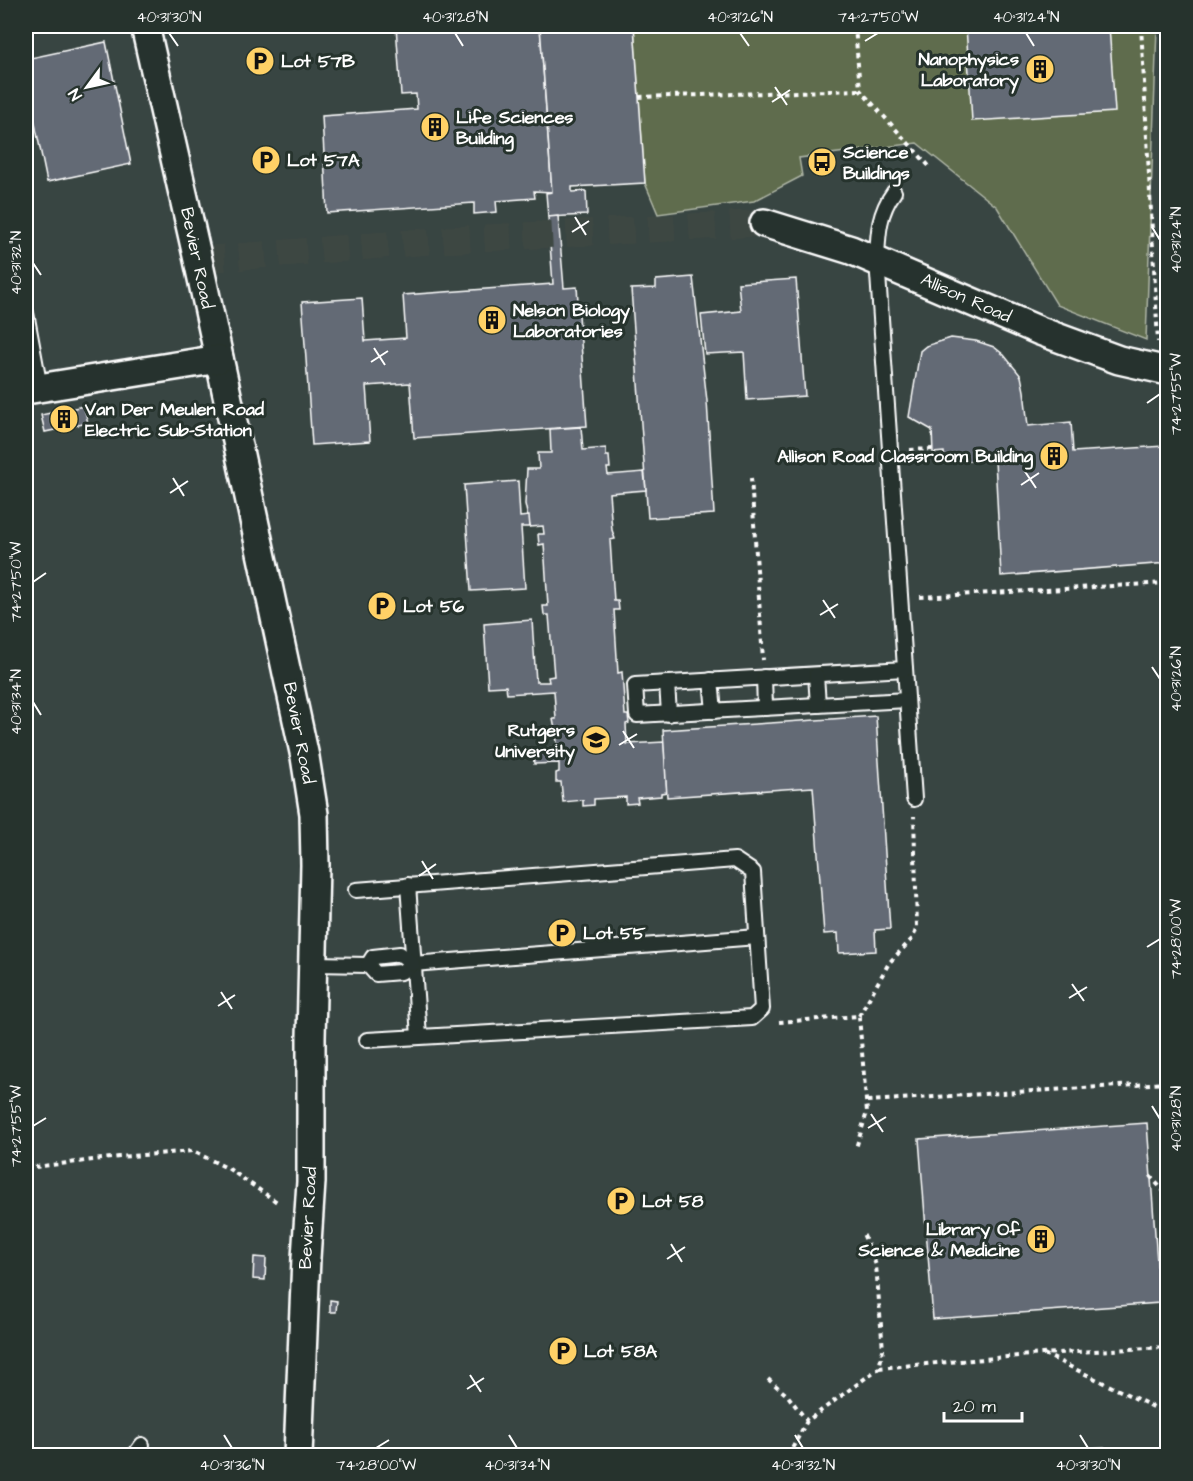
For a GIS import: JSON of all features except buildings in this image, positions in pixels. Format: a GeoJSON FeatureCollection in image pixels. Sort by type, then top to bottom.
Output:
{"type":"FeatureCollection","features":[{"type":"Feature","properties":{"kind":"street","name":"Bevier Road"},"geometry":{"type":"LineString","coordinates":[[145,26],[305,757],[314,824],[311,1182],[298,1455]]}},
{"type":"Feature","properties":{"kind":"street","name":"Allison Road"},"geometry":{"type":"LineString","coordinates":[[764,223],[852,250],[1040,331],[1119,360],[1167,371]]}},
{"type":"Feature","properties":{"kind":"street"},"geometry":{"type":"LineString","coordinates":[[33,389],[219,359]]}},
{"type":"Feature","properties":{"kind":"lane"},"geometry":{"type":"LineString","coordinates":[[894,192],[884,206],[878,225],[877,260],[914,800]]}},
{"type":"Feature","properties":{"kind":"lane"},"geometry":{"type":"LineString","coordinates":[[26,313],[33,389]]}},
{"type":"Feature","properties":{"kind":"lane"},"geometry":{"type":"LineString","coordinates":[[905,669],[635,685],[637,716],[907,700]]}},
{"type":"Feature","properties":{"kind":"lane"},"geometry":{"type":"LineString","coordinates":[[816,675],[818,705]]}},
{"type":"Feature","properties":{"kind":"lane"},"geometry":{"type":"LineString","coordinates":[[764,677],[765,708]]}},
{"type":"Feature","properties":{"kind":"lane"},"geometry":{"type":"LineString","coordinates":[[711,680],[714,711]]}},
{"type":"Feature","properties":{"kind":"lane"},"geometry":{"type":"LineString","coordinates":[[667,683],[669,714]]}},
{"type":"Feature","properties":{"kind":"lane"},"geometry":{"type":"LineString","coordinates":[[356,890],[735,860],[753,872],[762,1009],[752,1018],[367,1040]]}},
{"type":"Feature","properties":{"kind":"lane"},"geometry":{"type":"LineString","coordinates":[[408,885],[419,1036]]}},
{"type":"Feature","properties":{"kind":"lane"},"geometry":{"type":"LineString","coordinates":[[314,964],[368,965],[373,957],[400,954],[413,964],[757,937]]}},
{"type":"Feature","properties":{"kind":"path"},"geometry":{"type":"LineString","coordinates":[[855,26],[860,90],[929,166]]}},
{"type":"Feature","properties":{"kind":"path"},"geometry":{"type":"LineString","coordinates":[[1141,26],[1158,345]]}},
{"type":"Feature","properties":{"kind":"path"},"geometry":{"type":"LineString","coordinates":[[639,97],[860,90]]}},
{"type":"Feature","properties":{"kind":"path"},"geometry":{"type":"LineString","coordinates":[[905,450],[933,449]]}},
{"type":"Feature","properties":{"kind":"path"},"geometry":{"type":"LineString","coordinates":[[751,478],[764,677]]}},
{"type":"Feature","properties":{"kind":"path"},"geometry":{"type":"LineString","coordinates":[[919,597],[1167,583]]}},
{"type":"Feature","properties":{"kind":"path"},"geometry":{"type":"LineString","coordinates":[[856,1148],[867,1112],[859,1016],[890,963],[913,938],[917,927],[914,800]]}},
{"type":"Feature","properties":{"kind":"path"},"geometry":{"type":"LineString","coordinates":[[779,1022],[859,1016]]}},
{"type":"Feature","properties":{"kind":"path"},"geometry":{"type":"LineString","coordinates":[[867,1101],[1167,1083]]}},
{"type":"Feature","properties":{"kind":"path"},"geometry":{"type":"LineString","coordinates":[[26,1168],[193,1151],[229,1169],[277,1202]]}},
{"type":"Feature","properties":{"kind":"path"},"geometry":{"type":"LineString","coordinates":[[1150,1176],[1167,1196]]}},
{"type":"Feature","properties":{"kind":"path"},"geometry":{"type":"LineString","coordinates":[[862,1231],[876,1265],[883,1350],[879,1368]]}},
{"type":"Feature","properties":{"kind":"path"},"geometry":{"type":"LineString","coordinates":[[788,1455],[807,1421],[879,1368],[1042,1354],[1167,1347]]}},
{"type":"Feature","properties":{"kind":"path"},"geometry":{"type":"LineString","coordinates":[[1042,1354],[1167,1414]]}},
{"type":"Feature","properties":{"kind":"path"},"geometry":{"type":"LineString","coordinates":[[768,1379],[788,1396],[807,1421]]}},
{"type":"Feature","properties":{"kind":"shaded area","name":"Rutgers University"},"geometry":{"type":"Polygon","coordinates":[[[26,26],[1167,26],[1167,1455],[26,1455],[26,26]]]}},
{"type":"Feature","properties":{"kind":"green space"},"geometry":{"type":"Polygon","coordinates":[[[634,26],[1157,26],[1146,340],[1057,305],[997,207],[917,143],[799,158],[802,176],[754,201],[658,214],[645,183],[634,26]]]}},
{"type":"Feature","properties":{"kind":"tunnel"},"geometry":{"type":"LineString","coordinates":[[198,260],[446,240],[764,223]]}},
{"type":"Feature","properties":{"kind":"place","name":"Lot 57B"},"geometry":{"type":"Point","coordinates":[260,61]}},
{"type":"Feature","properties":{"kind":"place","name":"Nanophysics Laboratory"},"geometry":{"type":"Point","coordinates":[1040,69]}},
{"type":"Feature","properties":{"kind":"place","name":"Life Sciences Building"},"geometry":{"type":"Point","coordinates":[435,127]}},
{"type":"Feature","properties":{"kind":"place","name":"Lot 57A"},"geometry":{"type":"Point","coordinates":[266,160]}},
{"type":"Feature","properties":{"kind":"place","name":"Science Buildings"},"geometry":{"type":"Point","coordinates":[822,162]}},
{"type":"Feature","properties":{"kind":"place","name":"Nelson Biology Laboratories"},"geometry":{"type":"Point","coordinates":[492,320]}},
{"type":"Feature","properties":{"kind":"place","name":"Van Der Meulen Road Electric Sub-Station"},"geometry":{"type":"Point","coordinates":[64,419]}},
{"type":"Feature","properties":{"kind":"place","name":"Allison Road Classroom Building"},"geometry":{"type":"Point","coordinates":[1054,456]}},
{"type":"Feature","properties":{"kind":"place","name":"Lot 56"},"geometry":{"type":"Point","coordinates":[382,606]}},
{"type":"Feature","properties":{"kind":"place","name":"Rutgers University"},"geometry":{"type":"Point","coordinates":[596,740]}},
{"type":"Feature","properties":{"kind":"place","name":"Lot 55"},"geometry":{"type":"Point","coordinates":[562,933]}},
{"type":"Feature","properties":{"kind":"place","name":"Lot 58"},"geometry":{"type":"Point","coordinates":[621,1201]}},
{"type":"Feature","properties":{"kind":"place","name":"Library Of Science & Medicine"},"geometry":{"type":"Point","coordinates":[1041,1239]}},
{"type":"Feature","properties":{"kind":"place","name":"Lot 58A"},"geometry":{"type":"Point","coordinates":[563,1351]}}]}
